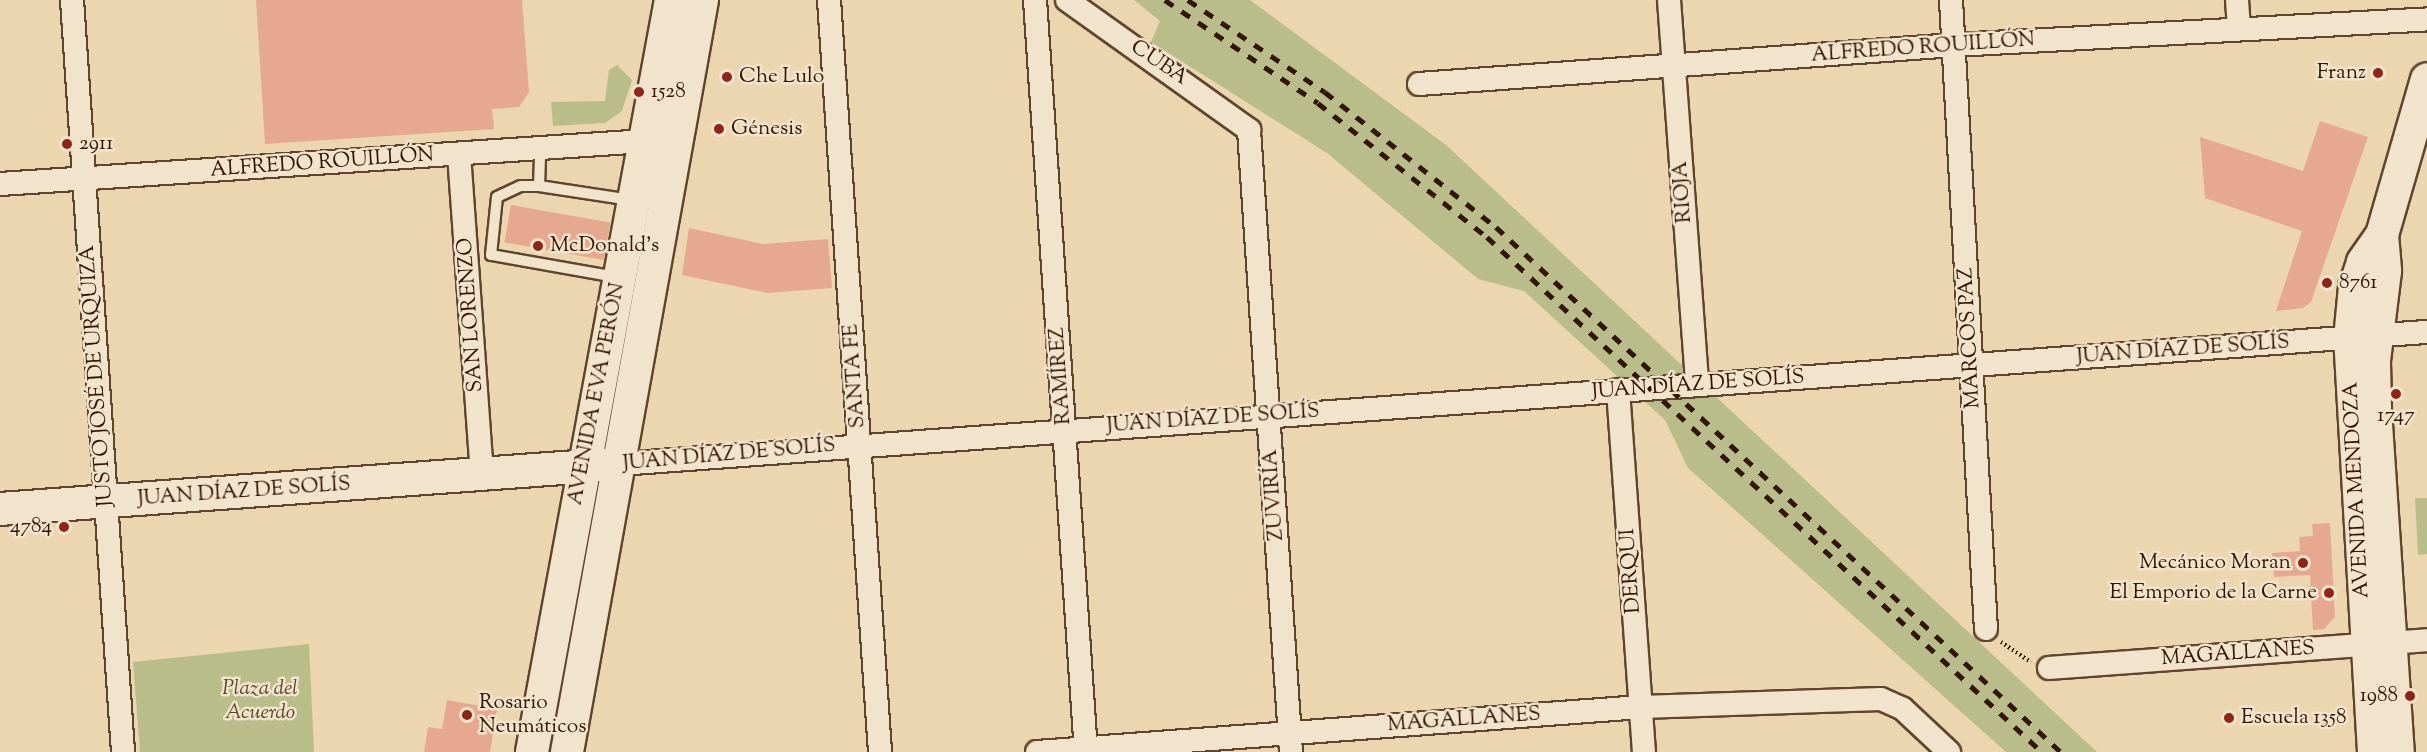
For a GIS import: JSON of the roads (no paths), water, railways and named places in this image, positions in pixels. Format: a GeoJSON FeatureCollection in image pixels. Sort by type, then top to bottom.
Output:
{"type":"FeatureCollection","features":[{"type":"Feature","properties":{"kind":"main road","name":"AVENIDA EVA PERÓN"},"geometry":{"type":"LineString","coordinates":[[532,752],[671,0]]}},
{"type":"Feature","properties":{"kind":"main road","name":"AVENIDA EVA PERÓN"},"geometry":{"type":"LineString","coordinates":[[567,752],[702,0]]}},
{"type":"Feature","properties":{"kind":"main road","name":"AVENIDA MENDOZA"},"geometry":{"type":"LineString","coordinates":[[2374,752],[2379,643],[2363,338],[2355,287],[2363,262],[2382,235],[2427,79]]}},
{"type":"Feature","properties":{"kind":"main road","name":"JUAN DÍAZ DE SOLÍS"},"geometry":{"type":"LineString","coordinates":[[0,509],[482,476],[619,464]]}},
{"type":"Feature","properties":{"kind":"main road","name":"AVENIDA MENDOZA"},"geometry":{"type":"LineString","coordinates":[[2379,643],[2398,752]]}},
{"type":"Feature","properties":{"kind":"street","name":"JUSTO JOSÉ DE URQUIZA"},"geometry":{"type":"LineString","coordinates":[[72,0],[123,752]]}},
{"type":"Feature","properties":{"kind":"street","name":"SANTA FE"},"geometry":{"type":"LineString","coordinates":[[829,0],[880,752]]}},
{"type":"Feature","properties":{"kind":"street","name":"RAMÍREZ"},"geometry":{"type":"LineString","coordinates":[[1035,0],[1086,750]]}},
{"type":"Feature","properties":{"kind":"street","name":"CUBA"},"geometry":{"type":"LineString","coordinates":[[1067,0],[1240,119],[1249,130]]}},
{"type":"Feature","properties":{"kind":"street","name":"RIOJA"},"geometry":{"type":"LineString","coordinates":[[1669,0],[1697,385]]}},
{"type":"Feature","properties":{"kind":"street","name":"MARCOS PAZ"},"geometry":{"type":"LineString","coordinates":[[1951,0],[1986,629]]}},
{"type":"Feature","properties":{"kind":"street"},"geometry":{"type":"LineString","coordinates":[[2237,0],[2239,28]]}},
{"type":"Feature","properties":{"kind":"street","name":"ALFREDO ROUILLÓN"},"geometry":{"type":"LineString","coordinates":[[1419,84],[1954,45],[2427,19]]}},
{"type":"Feature","properties":{"kind":"street","name":"ZUVIRÍA"},"geometry":{"type":"LineString","coordinates":[[1249,130],[1291,742]]}},
{"type":"Feature","properties":{"kind":"street","name":"ALFREDO ROUILLÓN"},"geometry":{"type":"LineString","coordinates":[[0,184],[645,141]]}},
{"type":"Feature","properties":{"kind":"street","name":"SAN LORENZO"},"geometry":{"type":"LineString","coordinates":[[459,154],[482,476]]}},
{"type":"Feature","properties":{"kind":"street","name":"JUAN DÍAZ DE SOLÍS"},"geometry":{"type":"LineString","coordinates":[[619,464],[1064,428],[1268,416],[2427,332]]}},
{"type":"Feature","properties":{"kind":"street","name":"DERQUI"},"geometry":{"type":"LineString","coordinates":[[1618,390],[1644,752]]}},
{"type":"Feature","properties":{"kind":"street","name":"MAGALLANES"},"geometry":{"type":"LineString","coordinates":[[2049,668],[2427,640]]}},
{"type":"Feature","properties":{"kind":"street","name":"MAGALLANES"},"geometry":{"type":"LineString","coordinates":[[1037,752],[1291,742],[1641,707],[1891,702],[1949,752]]}},
{"type":"Feature","properties":{"kind":"lane"},"geometry":{"type":"LineString","coordinates":[[539,186],[540,148]]}},
{"type":"Feature","properties":{"kind":"lane"},"geometry":{"type":"LineString","coordinates":[[619,278],[491,255],[497,196],[521,186],[539,186],[633,200]]}},
{"type":"Feature","properties":{"kind":"railway"},"geometry":{"type":"LineString","coordinates":[[1165,0],[1318,103],[1487,237],[2042,752]]}},
{"type":"Feature","properties":{"kind":"railway"},"geometry":{"type":"LineString","coordinates":[[1188,0],[1325,92],[1496,227],[2061,752]]}},
{"type":"Feature","properties":{"kind":"place","name":"Franz"},"geometry":{"type":"Point","coordinates":[2378,73]}},
{"type":"Feature","properties":{"kind":"place","name":"Che Lulo"},"geometry":{"type":"Point","coordinates":[727,77]}},
{"type":"Feature","properties":{"kind":"place","name":"1528"},"geometry":{"type":"Point","coordinates":[639,92]}},
{"type":"Feature","properties":{"kind":"place","name":"Génesis"},"geometry":{"type":"Point","coordinates":[719,129]}},
{"type":"Feature","properties":{"kind":"place","name":"2911"},"geometry":{"type":"Point","coordinates":[67,144]}},
{"type":"Feature","properties":{"kind":"place","name":"McDonald's"},"geometry":{"type":"Point","coordinates":[538,246]}},
{"type":"Feature","properties":{"kind":"place","name":"8761"},"geometry":{"type":"Point","coordinates":[2327,283]}},
{"type":"Feature","properties":{"kind":"place","name":"1747"},"geometry":{"type":"Point","coordinates":[2396,394]}},
{"type":"Feature","properties":{"kind":"place","name":"4784"},"geometry":{"type":"Point","coordinates":[64,527]}},
{"type":"Feature","properties":{"kind":"place","name":"Mecánico Moran"},"geometry":{"type":"Point","coordinates":[2303,563]}},
{"type":"Feature","properties":{"kind":"place","name":"El Emporio de la Carne"},"geometry":{"type":"Point","coordinates":[2329,593]}},
{"type":"Feature","properties":{"kind":"place","name":"1988"},"geometry":{"type":"Point","coordinates":[2410,696]}},
{"type":"Feature","properties":{"kind":"place","name":"Rosario Neumáticos"},"geometry":{"type":"Point","coordinates":[467,715]}},
{"type":"Feature","properties":{"kind":"place","name":"Escuela 1358"},"geometry":{"type":"Point","coordinates":[2229,718]}},
{"type":"Feature","properties":{"kind":"park label","name":"Plaza del Acuerdo"},"geometry":{"type":"Point","coordinates":[260,701]}}]}
